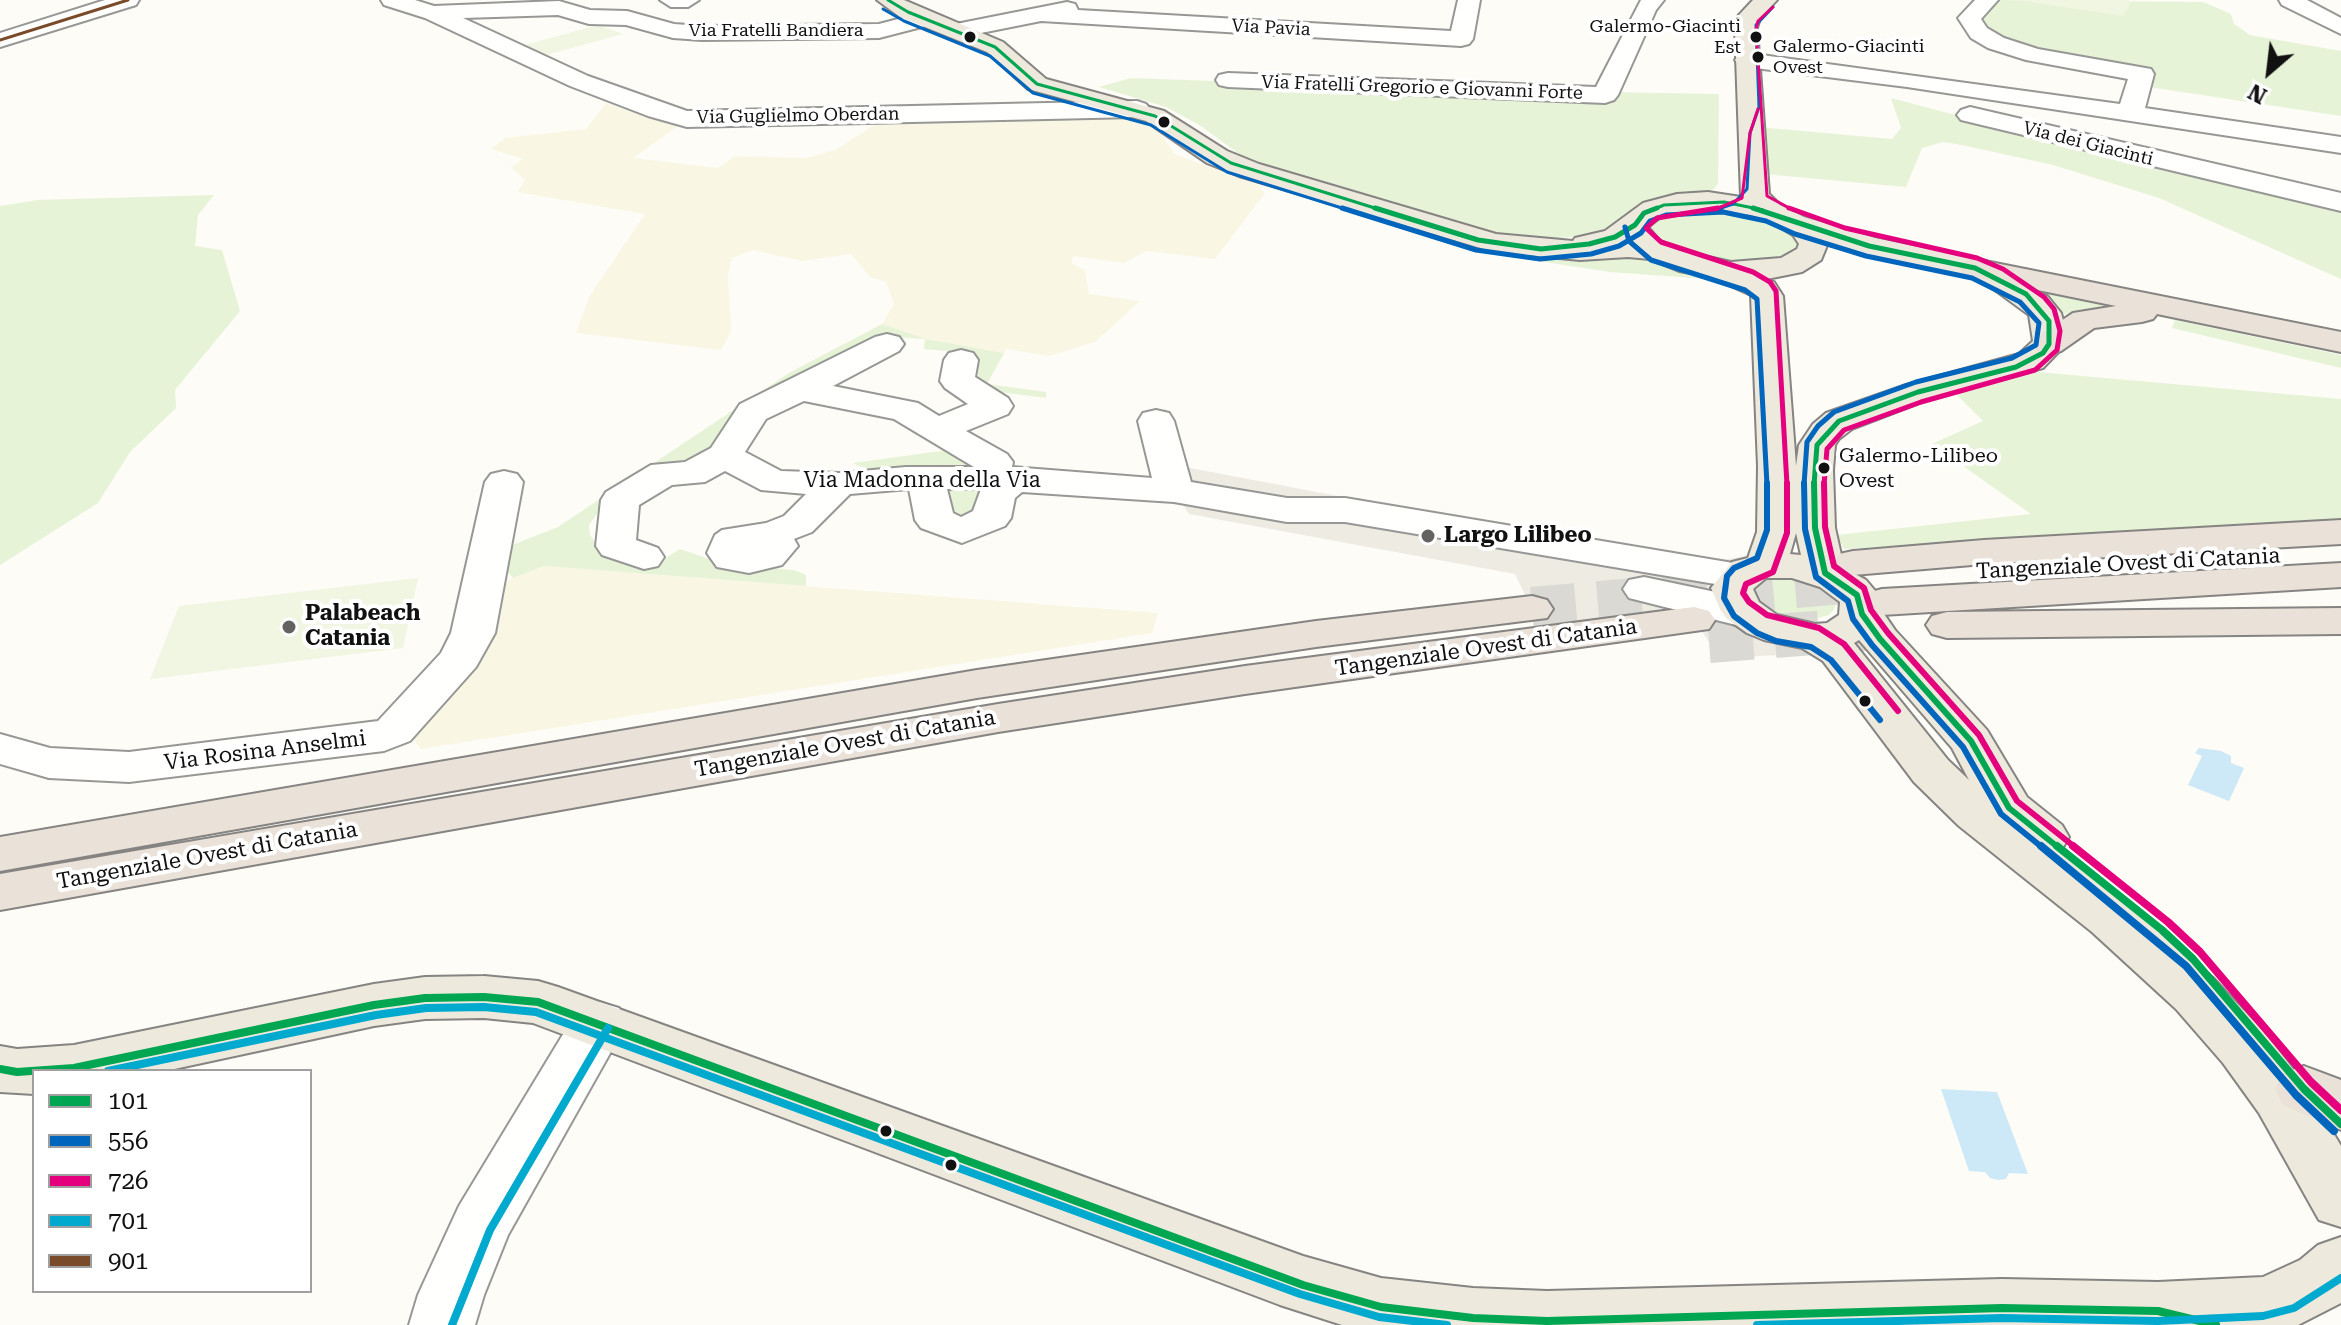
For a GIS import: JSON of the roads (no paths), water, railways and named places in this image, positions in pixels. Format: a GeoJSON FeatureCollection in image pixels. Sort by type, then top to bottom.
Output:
{"type":"FeatureCollection","features":[{"type":"Feature","properties":{"kind":"highway"},"geometry":{"type":"LineString","coordinates":[[1975,268],[2341,342]]}},
{"type":"Feature","properties":{"kind":"highway"},"geometry":{"type":"LineString","coordinates":[[2049,344],[2085,320],[2116,314],[2156,312],[2341,350]]}},
{"type":"Feature","properties":{"kind":"highway"},"geometry":{"type":"LineString","coordinates":[[1858,599],[1984,552],[2341,532]]}},
{"type":"Feature","properties":{"kind":"highway","name":"Tangenziale Ovest di Catania"},"geometry":{"type":"LineString","coordinates":[[1858,599],[1998,569],[2341,554]]}},
{"type":"Feature","properties":{"kind":"highway","name":"Tangenziale Ovest di Catania"},"geometry":{"type":"LineString","coordinates":[[1858,599],[2341,575]]}},
{"type":"Feature","properties":{"kind":"highway","name":"Tangenziale Ovest di Catania"},"geometry":{"type":"LineString","coordinates":[[0,854],[977,684],[1316,634],[1535,578]]}},
{"type":"Feature","properties":{"kind":"highway"},"geometry":{"type":"LineString","coordinates":[[1858,599],[2341,621]]}},
{"type":"Feature","properties":{"kind":"highway","name":"Tangenziale Ovest di Catania"},"geometry":{"type":"LineString","coordinates":[[0,892],[998,718],[1496,645],[1702,630]]}},
{"type":"Feature","properties":{"kind":"main road"},"geometry":{"type":"LineString","coordinates":[[888,0],[1002,51],[1037,84],[1137,109],[1170,123],[1217,157],[1249,170],[1469,237],[1541,249],[1580,251],[1628,248],[1656,251],[1690,264],[1718,270],[1763,289],[1767,296],[1777,466],[1777,532],[1751,586]]}},
{"type":"Feature","properties":{"kind":"main road"},"geometry":{"type":"LineString","coordinates":[[1766,0],[1746,21],[1755,196],[1769,211]]}},
{"type":"Feature","properties":{"kind":"main road"},"geometry":{"type":"LineString","coordinates":[[1708,201],[1728,195],[1737,187],[1740,131],[1749,106]]}},
{"type":"Feature","properties":{"kind":"main road"},"geometry":{"type":"LineString","coordinates":[[1541,249],[1603,241],[1635,225],[1638,219],[1653,209],[1677,203],[1708,201],[1769,211],[1798,224],[1869,246],[1975,268],[2013,286],[2037,304],[2049,321],[2049,344],[2043,353],[2016,367],[1918,392],[1839,421],[1826,432],[1817,445],[1814,470],[1815,528],[1858,599],[1971,741],[2009,808],[2162,930],[2193,959],[2329,1106]]}},
{"type":"Feature","properties":{"kind":"main road"},"geometry":{"type":"LineString","coordinates":[[1718,270],[1770,270],[1799,262],[1810,254],[1814,244],[1798,224]]}},
{"type":"Feature","properties":{"kind":"main road"},"geometry":{"type":"LineString","coordinates":[[1635,225],[1637,235],[1656,251]]}},
{"type":"Feature","properties":{"kind":"main road"},"geometry":{"type":"LineString","coordinates":[[1751,586],[1794,566],[1858,599]]}},
{"type":"Feature","properties":{"kind":"main road"},"geometry":{"type":"LineString","coordinates":[[1751,586],[1779,631],[1858,599]]}},
{"type":"Feature","properties":{"kind":"main road"},"geometry":{"type":"LineString","coordinates":[[1858,599],[1838,652],[1931,771],[1976,814],[2111,919],[2195,994],[2243,1047],[2280,1096],[2341,1201]]}},
{"type":"Feature","properties":{"kind":"main road"},"geometry":{"type":"LineString","coordinates":[[60,1069],[374,1005],[425,998],[484,997],[538,1002],[1303,1285],[1381,1307],[1473,1318],[1547,1321],[2002,1308],[2187,1318],[2290,1299],[2323,1280],[2341,1265]]}},
{"type":"Feature","properties":{"kind":"main road"},"geometry":{"type":"LineString","coordinates":[[0,1069],[32,1071]]}},
{"type":"Feature","properties":{"kind":"street"},"geometry":{"type":"LineString","coordinates":[[0,40],[128,0]]}},
{"type":"Feature","properties":{"kind":"street","name":"Via Fratelli Bandiera"},"geometry":{"type":"LineString","coordinates":[[392,0],[433,13],[559,8],[589,17],[627,18],[673,31],[716,34],[879,31],[925,19]]}},
{"type":"Feature","properties":{"kind":"street"},"geometry":{"type":"LineString","coordinates":[[671,0],[688,0]]}},
{"type":"Feature","properties":{"kind":"street"},"geometry":{"type":"LineString","coordinates":[[956,31],[1107,0]]}},
{"type":"Feature","properties":{"kind":"street","name":"Via Pavia"},"geometry":{"type":"LineString","coordinates":[[1040,14],[1461,39],[1469,0]]}},
{"type":"Feature","properties":{"kind":"street","name":"Via Fratelli Gregorio e Giovanni Forte"},"geometry":{"type":"LineString","coordinates":[[1228,80],[1605,95],[1646,7],[1653,0]]}},
{"type":"Feature","properties":{"kind":"street"},"geometry":{"type":"LineString","coordinates":[[1987,0],[1969,18],[1972,27],[1985,38],[2034,55],[2142,74],[2130,114]]}},
{"type":"Feature","properties":{"kind":"street"},"geometry":{"type":"LineString","coordinates":[[2290,0],[2341,27]]}},
{"type":"Feature","properties":{"kind":"street","name":"Via Guglielmo Oberdan"},"geometry":{"type":"LineString","coordinates":[[433,13],[579,81],[657,111],[687,119],[1137,109]]}},
{"type":"Feature","properties":{"kind":"street","name":"Via dei Giacinti"},"geometry":{"type":"LineString","coordinates":[[1747,60],[1907,80],[2341,145]]}},
{"type":"Feature","properties":{"kind":"street","name":"Via dei Giacinti"},"geometry":{"type":"LineString","coordinates":[[1838,73],[1901,95],[1989,119],[2341,202]]}},
{"type":"Feature","properties":{"kind":"street"},"geometry":{"type":"LineString","coordinates":[[644,557],[616,546],[620,500],[664,473],[692,474],[724,456],[753,412],[887,344]]}},
{"type":"Feature","properties":{"kind":"street"},"geometry":{"type":"LineString","coordinates":[[930,425],[995,406],[957,381],[961,360]]}},
{"type":"Feature","properties":{"kind":"street"},"geometry":{"type":"LineString","coordinates":[[794,393],[905,411],[994,462],[1003,478],[991,518],[962,531],[935,520],[925,478]]}},
{"type":"Feature","properties":{"kind":"street"},"geometry":{"type":"LineString","coordinates":[[1156,421],[1174,491]]}},
{"type":"Feature","properties":{"kind":"street","name":"Via Madonna della Via"},"geometry":{"type":"LineString","coordinates":[[724,456],[774,482],[839,484],[925,478],[1003,478],[1174,491],[1287,510],[1338,530],[1535,578],[1710,603],[1751,586]]}},
{"type":"Feature","properties":{"kind":"street","name":"Via Rosina Anselmi"},"geometry":{"type":"LineString","coordinates":[[0,749],[49,763],[129,767],[384,736],[394,731],[460,658],[473,633],[504,482]]}},
{"type":"Feature","properties":{"kind":"street"},"geometry":{"type":"LineString","coordinates":[[769,535],[798,524],[839,484]]}},
{"type":"Feature","properties":{"kind":"street"},"geometry":{"type":"LineString","coordinates":[[442,1325],[451,1295],[481,1225],[599,1023]]}},
{"type":"Feature","properties":{"kind":"water"},"geometry":{"type":"Polygon","coordinates":[[[2199,748],[2221,751],[2231,756],[2231,763],[2244,768],[2229,801],[2188,785],[2202,756],[2195,753],[2199,748]]]}},
{"type":"Feature","properties":{"kind":"water"},"geometry":{"type":"Polygon","coordinates":[[[1941,1089],[1997,1092],[2028,1174],[2009,1173],[2006,1179],[1998,1180],[1990,1178],[1985,1172],[1969,1171],[1941,1089]]]}},
{"type":"Feature","properties":{"kind":"tunnel"},"geometry":{"type":"LineString","coordinates":[[1532,609],[1866,580]]}},
{"type":"Feature","properties":{"kind":"tunnel"},"geometry":{"type":"LineString","coordinates":[[1709,641],[1905,626]]}},
{"type":"Feature","properties":{"kind":"place","name":"Galermo-Giacinti Est"},"geometry":{"type":"Point","coordinates":[1756,37]}},
{"type":"Feature","properties":{"kind":"place","name":"Galermo-Giacinti Ovest"},"geometry":{"type":"Point","coordinates":[1758,57]}},
{"type":"Feature","properties":{"kind":"place","name":"Galermo-Lilibeo Ovest"},"geometry":{"type":"Point","coordinates":[1824,468]}},
{"type":"Feature","properties":{"kind":"place","name":"Largo Lilibeo"},"geometry":{"type":"Point","coordinates":[1428,536]}},
{"type":"Feature","properties":{"kind":"place","name":"Palabeach Catania"},"geometry":{"type":"Point","coordinates":[289,627]}}]}
